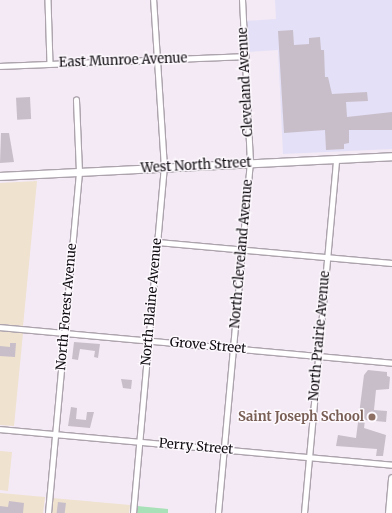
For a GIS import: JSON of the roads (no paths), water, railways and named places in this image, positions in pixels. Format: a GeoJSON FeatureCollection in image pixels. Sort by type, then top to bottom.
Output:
{"type":"FeatureCollection","features":[{"type":"Feature","properties":{"kind":"main road","name":"West North Street"},"geometry":{"type":"LineString","coordinates":[[0,176],[392,156]]}},
{"type":"Feature","properties":{"kind":"main road"},"geometry":{"type":"LineString","coordinates":[[389,513],[392,478]]}},
{"type":"Feature","properties":{"kind":"street"},"geometry":{"type":"LineString","coordinates":[[48,0],[50,63]]}},
{"type":"Feature","properties":{"kind":"street","name":"North Blaine Avenue"},"geometry":{"type":"LineString","coordinates":[[133,513],[164,168],[153,0]]}},
{"type":"Feature","properties":{"kind":"street","name":"Cleveland Avenue"},"geometry":{"type":"LineString","coordinates":[[242,0],[246,56],[250,163]]}},
{"type":"Feature","properties":{"kind":"street","name":"East Munroe Avenue"},"geometry":{"type":"LineString","coordinates":[[0,66],[246,56]]}},
{"type":"Feature","properties":{"kind":"street","name":"North Forest Avenue"},"geometry":{"type":"LineString","coordinates":[[48,513],[79,172],[76,100]]}},
{"type":"Feature","properties":{"kind":"street","name":"North Prairie Avenue"},"geometry":{"type":"LineString","coordinates":[[304,513],[336,158]]}},
{"type":"Feature","properties":{"kind":"street","name":"North Cleveland Avenue"},"geometry":{"type":"LineString","coordinates":[[218,513],[250,163]]}},
{"type":"Feature","properties":{"kind":"street"},"geometry":{"type":"LineString","coordinates":[[157,242],[392,263]]}},
{"type":"Feature","properties":{"kind":"street","name":"Grove Street"},"geometry":{"type":"LineString","coordinates":[[0,327],[392,363]]}},
{"type":"Feature","properties":{"kind":"street","name":"Perry Street"},"geometry":{"type":"LineString","coordinates":[[0,429],[392,465]]}},
{"type":"Feature","properties":{"kind":"place","name":"Saint Joseph School"},"geometry":{"type":"Point","coordinates":[372,417]}}]}
